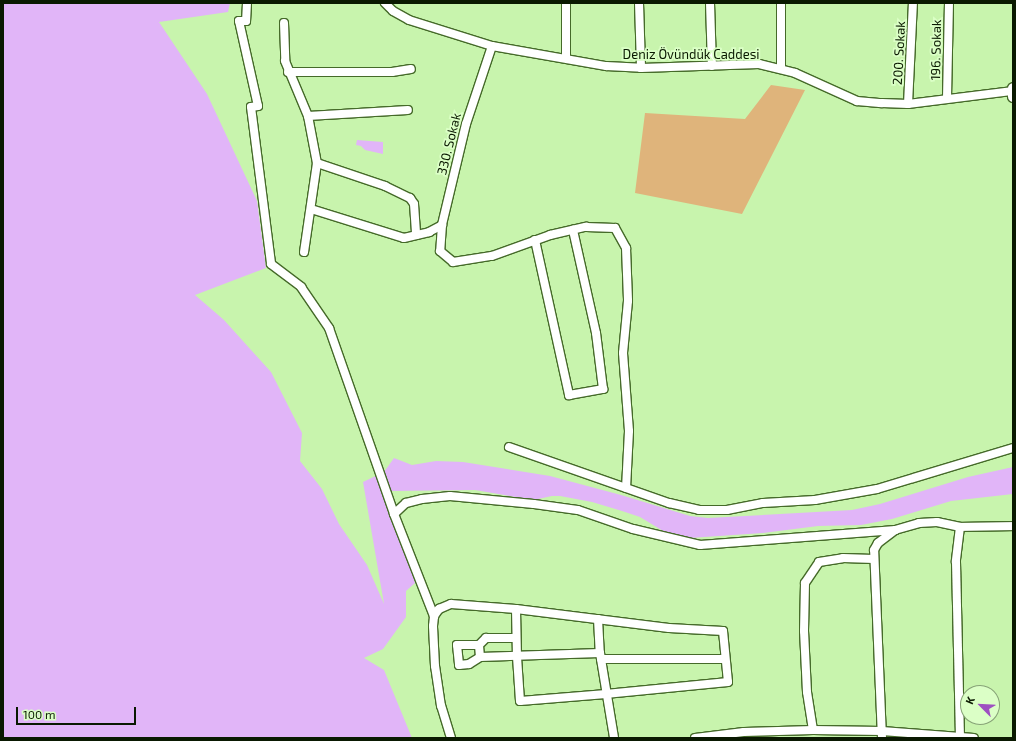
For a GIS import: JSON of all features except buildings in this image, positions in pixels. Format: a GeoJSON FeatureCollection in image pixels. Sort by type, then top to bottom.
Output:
{"type":"FeatureCollection","features":[{"type":"Feature","properties":{"kind":"street"},"geometry":{"type":"LineString","coordinates":[[247,3],[246,21],[239,21],[258,106],[251,107],[270,264],[301,287],[329,328],[394,514],[434,616],[435,666],[440,699],[451,738]]}},
{"type":"Feature","properties":{"kind":"street","name":"Deniz Övündük Caddesi"},"geometry":{"type":"LineString","coordinates":[[384,3],[393,11],[409,20],[492,46],[606,66],[641,68],[759,64],[795,73],[857,101],[908,104],[1013,91]]}},
{"type":"Feature","properties":{"kind":"street"},"geometry":{"type":"LineString","coordinates":[[566,3],[566,58]]}},
{"type":"Feature","properties":{"kind":"street"},"geometry":{"type":"LineString","coordinates":[[639,3],[641,68]]}},
{"type":"Feature","properties":{"kind":"street"},"geometry":{"type":"LineString","coordinates":[[710,3],[712,66]]}},
{"type":"Feature","properties":{"kind":"street"},"geometry":{"type":"LineString","coordinates":[[780,69],[781,3]]}},
{"type":"Feature","properties":{"kind":"street","name":"200. Sokak"},"geometry":{"type":"LineString","coordinates":[[908,104],[913,3]]}},
{"type":"Feature","properties":{"kind":"street","name":"196. Sokak"},"geometry":{"type":"LineString","coordinates":[[947,98],[949,3]]}},
{"type":"Feature","properties":{"kind":"street"},"geometry":{"type":"LineString","coordinates":[[284,23],[285,61],[288,72],[308,116],[317,163],[304,252]]}},
{"type":"Feature","properties":{"kind":"street","name":"330. Sokak"},"geometry":{"type":"LineString","coordinates":[[492,46],[466,124],[442,225],[440,251],[453,262],[492,256],[535,240]]}},
{"type":"Feature","properties":{"kind":"street"},"geometry":{"type":"LineString","coordinates":[[288,72],[392,72],[411,69]]}},
{"type":"Feature","properties":{"kind":"street"},"geometry":{"type":"LineString","coordinates":[[1013,88],[1013,96]]}},
{"type":"Feature","properties":{"kind":"street"},"geometry":{"type":"LineString","coordinates":[[308,116],[408,110]]}},
{"type":"Feature","properties":{"kind":"street"},"geometry":{"type":"LineString","coordinates":[[317,163],[385,186],[410,198],[414,204],[416,235]]}},
{"type":"Feature","properties":{"kind":"street"},"geometry":{"type":"LineString","coordinates":[[311,208],[404,238],[429,232],[442,225]]}},
{"type":"Feature","properties":{"kind":"street"},"geometry":{"type":"LineString","coordinates":[[574,230],[596,333],[603,389],[569,395],[535,240],[574,230],[586,227],[615,228],[626,248],[628,301],[623,353],[629,431],[626,488]]}},
{"type":"Feature","properties":{"kind":"street"},"geometry":{"type":"LineString","coordinates":[[510,447],[669,503],[699,510],[727,510],[763,503],[815,500],[877,490],[1013,448]]}},
{"type":"Feature","properties":{"kind":"street"},"geometry":{"type":"LineString","coordinates":[[394,514],[406,504],[422,499],[450,496],[534,504],[578,510],[633,529],[700,545],[895,530],[919,523],[936,522],[960,527],[1013,526]]}},
{"type":"Feature","properties":{"kind":"street"},"geometry":{"type":"LineString","coordinates":[[960,527],[956,562],[960,737]]}},
{"type":"Feature","properties":{"kind":"street"},"geometry":{"type":"LineString","coordinates":[[882,734],[874,550],[878,542],[895,530]]}},
{"type":"Feature","properties":{"kind":"street"},"geometry":{"type":"LineString","coordinates":[[813,730],[807,692],[804,631],[806,583],[819,562],[843,558],[874,559]]}},
{"type":"Feature","properties":{"kind":"street"},"geometry":{"type":"LineString","coordinates":[[434,616],[439,609],[450,604],[516,609],[669,628],[723,631],[728,682],[520,701],[516,638],[516,609]]}},
{"type":"Feature","properties":{"kind":"street"},"geometry":{"type":"LineString","coordinates":[[598,619],[600,656],[614,738]]}},
{"type":"Feature","properties":{"kind":"street"},"geometry":{"type":"LineString","coordinates":[[516,638],[486,638],[479,645],[456,645],[459,665],[469,664],[480,657],[600,656],[725,659]]}},
{"type":"Feature","properties":{"kind":"street"},"geometry":{"type":"LineString","coordinates":[[479,645],[480,657]]}},
{"type":"Feature","properties":{"kind":"street"},"geometry":{"type":"LineString","coordinates":[[695,738],[744,732],[813,730],[974,738]]}},
{"type":"Feature","properties":{"kind":"shaded area"},"geometry":{"type":"Polygon","coordinates":[[[3,3],[230,3],[228,12],[159,22],[207,94],[257,201],[266,268],[195,295],[224,320],[271,372],[302,433],[300,461],[322,489],[339,524],[367,565],[384,604],[363,482],[384,472],[394,458],[412,465],[436,461],[463,462],[550,476],[621,495],[690,516],[708,518],[852,510],[880,504],[968,477],[1013,467],[1013,494],[951,501],[892,519],[861,525],[818,526],[763,533],[679,538],[668,534],[640,517],[592,502],[560,496],[533,500],[475,490],[391,491],[415,583],[406,591],[406,617],[383,649],[364,658],[384,670],[412,738],[3,738],[3,3]]]}},
{"type":"Feature","properties":{"kind":"shaded area"},"geometry":{"type":"Polygon","coordinates":[[[771,85],[805,90],[742,214],[635,193],[645,113],[745,119],[771,85]]]}},
{"type":"Feature","properties":{"kind":"shaded area"},"geometry":{"type":"Polygon","coordinates":[[[357,140],[383,142],[383,154],[365,150],[361,146],[356,145],[357,140]]]}}]}
